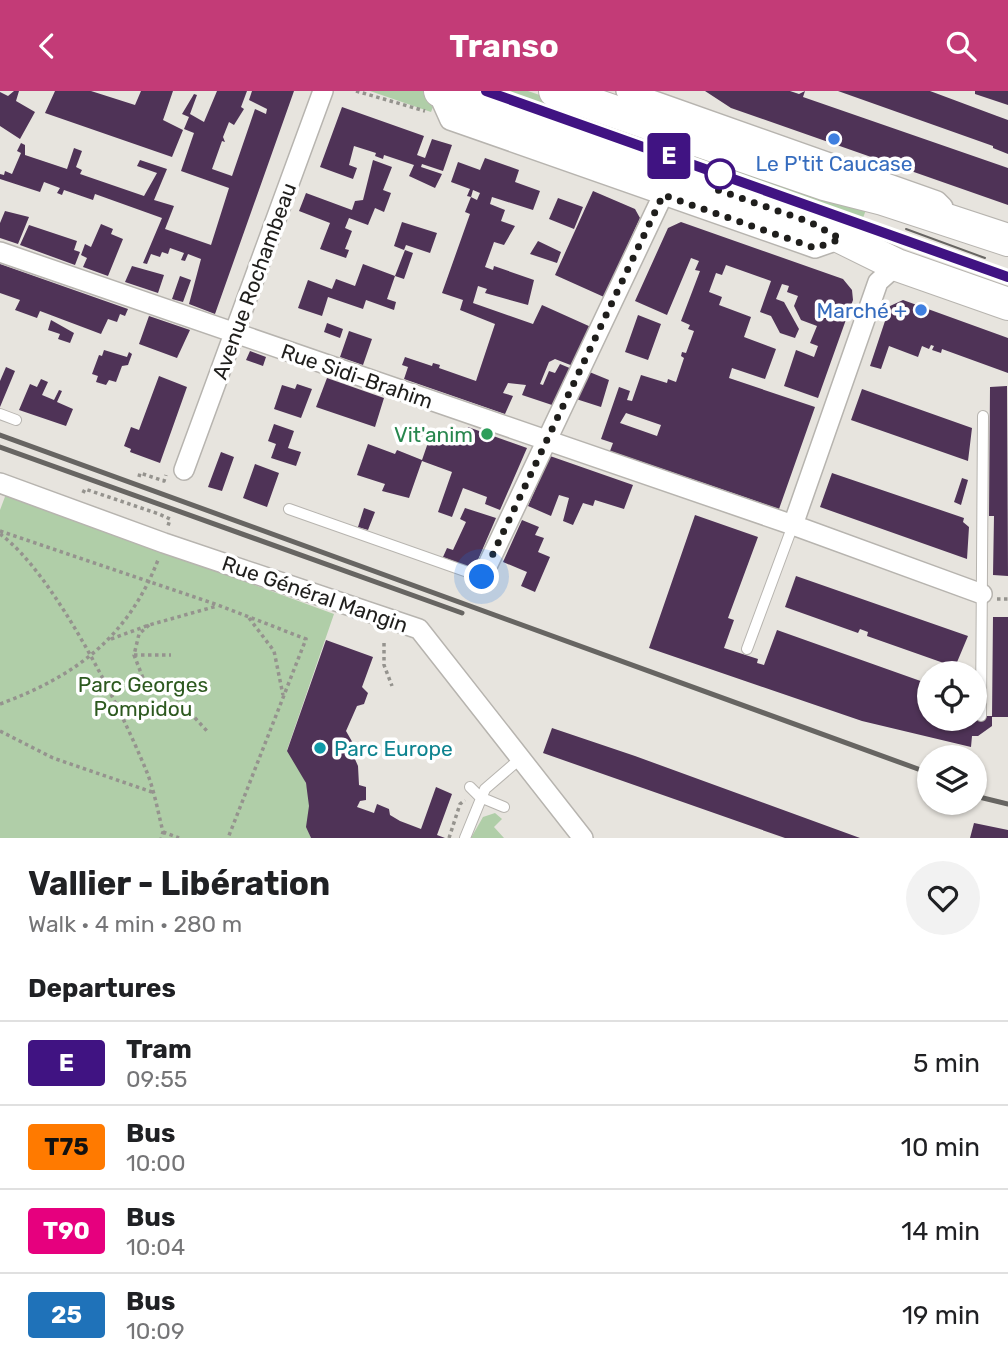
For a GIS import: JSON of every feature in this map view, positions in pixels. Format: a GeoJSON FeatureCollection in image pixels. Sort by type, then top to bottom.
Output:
{"type":"FeatureCollection","features":[{"type":"Feature","properties":{"kind":"main road"},"geometry":{"type":"LineString","coordinates":[[555,91],[824,184],[959,222],[1008,240]]}},
{"type":"Feature","properties":{"kind":"main road"},"geometry":{"type":"LineString","coordinates":[[442,101],[810,222],[841,239],[864,246],[897,265],[1008,304]]}},
{"type":"Feature","properties":{"kind":"street","name":"Avenue Rochambeau"},"geometry":{"type":"LineString","coordinates":[[175,472],[235,334],[323,91]]}},
{"type":"Feature","properties":{"kind":"street"},"geometry":{"type":"LineString","coordinates":[[626,91],[664,97],[937,201],[959,222]]}},
{"type":"Feature","properties":{"kind":"street"},"geometry":{"type":"LineString","coordinates":[[442,101],[663,195],[815,248],[841,239]]}},
{"type":"Feature","properties":{"kind":"street"},"geometry":{"type":"LineString","coordinates":[[482,577],[663,195]]}},
{"type":"Feature","properties":{"kind":"street","name":"Rue Sidi-Brahim"},"geometry":{"type":"LineString","coordinates":[[0,252],[793,525],[982,594]]}},
{"type":"Feature","properties":{"kind":"street"},"geometry":{"type":"LineString","coordinates":[[793,525],[878,282],[897,265]]}},
{"type":"Feature","properties":{"kind":"street","name":"Rue Général Mangin"},"geometry":{"type":"LineString","coordinates":[[0,483],[164,543],[419,629],[583,838]]}},
{"type":"Feature","properties":{"kind":"lane"},"geometry":{"type":"LineString","coordinates":[[0,414],[16,420]]}},
{"type":"Feature","properties":{"kind":"lane"},"geometry":{"type":"LineString","coordinates":[[981,661],[983,416]]}},
{"type":"Feature","properties":{"kind":"lane"},"geometry":{"type":"LineString","coordinates":[[289,509],[482,577]]}},
{"type":"Feature","properties":{"kind":"lane"},"geometry":{"type":"LineString","coordinates":[[747,649],[793,525]]}},
{"type":"Feature","properties":{"kind":"lane"},"geometry":{"type":"LineString","coordinates":[[465,838],[485,789],[521,758]]}},
{"type":"Feature","properties":{"kind":"lane"},"geometry":{"type":"LineString","coordinates":[[470,787],[480,797],[504,807]]}},
{"type":"Feature","properties":{"kind":"path"},"geometry":{"type":"LineString","coordinates":[[356,91],[442,101]]}},
{"type":"Feature","properties":{"kind":"path"},"geometry":{"type":"LineString","coordinates":[[139,477],[140,473],[164,481],[175,472]]}},
{"type":"Feature","properties":{"kind":"path"},"geometry":{"type":"LineString","coordinates":[[0,703],[57,678],[91,657],[124,624],[149,582],[170,519],[85,489]]}},
{"type":"Feature","properties":{"kind":"path"},"geometry":{"type":"LineString","coordinates":[[0,532],[218,605],[306,639],[228,838]]}},
{"type":"Feature","properties":{"kind":"path"},"geometry":{"type":"LineString","coordinates":[[0,532],[13,543],[60,604],[91,657],[147,772],[163,832],[161,838]]}},
{"type":"Feature","properties":{"kind":"path"},"geometry":{"type":"LineString","coordinates":[[109,640],[218,605]]}},
{"type":"Feature","properties":{"kind":"path"},"geometry":{"type":"LineString","coordinates":[[247,616],[275,651],[283,697]]}},
{"type":"Feature","properties":{"kind":"path"},"geometry":{"type":"LineString","coordinates":[[149,625],[139,634],[134,655],[144,678],[173,694],[207,731]]}},
{"type":"Feature","properties":{"kind":"path"},"geometry":{"type":"LineString","coordinates":[[384,643],[384,665],[391,686]]}},
{"type":"Feature","properties":{"kind":"path"},"geometry":{"type":"LineString","coordinates":[[134,655],[171,655]]}},
{"type":"Feature","properties":{"kind":"path"},"geometry":{"type":"LineString","coordinates":[[0,731],[53,758],[152,792]]}},
{"type":"Feature","properties":{"kind":"path"},"geometry":{"type":"LineString","coordinates":[[449,838],[460,804]]}},
{"type":"Feature","properties":{"kind":"path"},"geometry":{"type":"LineString","coordinates":[[163,832],[179,838]]}},
{"type":"Feature","properties":{"kind":"green space"},"geometry":{"type":"Polygon","coordinates":[[[370,91],[425,91],[435,102],[431,112],[370,91]]]}},
{"type":"Feature","properties":{"kind":"green space"},"geometry":{"type":"Polygon","coordinates":[[[471,91],[528,91],[663,138],[656,157],[471,91]]]}},
{"type":"Feature","properties":{"kind":"green space"},"geometry":{"type":"Polygon","coordinates":[[[674,142],[866,210],[859,228],[668,161],[674,142]]]}},
{"type":"Feature","properties":{"kind":"green space","name":"Parc Georges Pompidou"},"geometry":{"type":"Polygon","coordinates":[[[6,494],[334,614],[287,750],[307,786],[308,828],[311,838],[0,838],[0,510],[6,494]]]}},
{"type":"Feature","properties":{"kind":"green space"},"geometry":{"type":"Polygon","coordinates":[[[495,813],[502,819],[494,827],[504,838],[471,838],[483,817],[495,813]]]}},
{"type":"Feature","properties":{"kind":"building"},"geometry":{"type":"Polygon","coordinates":[[[19,91],[16,101],[35,112],[20,139],[0,126],[0,92],[8,96],[19,91]]]}},
{"type":"Feature","properties":{"kind":"building"},"geometry":{"type":"Polygon","coordinates":[[[55,91],[91,91],[135,105],[141,91],[173,91],[163,120],[183,130],[172,157],[45,113],[55,91]]]}},
{"type":"Feature","properties":{"kind":"building"},"geometry":{"type":"Polygon","coordinates":[[[217,91],[247,91],[241,107],[244,109],[234,125],[229,122],[223,137],[225,142],[222,141],[212,169],[232,176],[255,109],[266,114],[267,109],[249,100],[252,91],[294,91],[215,314],[189,304],[201,259],[188,254],[185,261],[181,260],[184,253],[170,248],[168,254],[162,252],[160,257],[151,254],[147,264],[143,263],[162,218],[95,194],[93,200],[64,190],[62,195],[57,193],[60,188],[44,182],[40,192],[0,179],[0,174],[4,175],[5,171],[12,174],[21,153],[17,151],[21,143],[25,145],[25,155],[67,169],[74,148],[82,151],[76,167],[82,170],[80,174],[144,196],[157,173],[137,166],[140,160],[167,169],[154,200],[174,206],[165,229],[211,245],[229,188],[181,171],[194,133],[184,129],[189,117],[182,114],[194,94],[197,95],[190,114],[204,122],[217,91]]]}},
{"type":"Feature","properties":{"kind":"building"},"geometry":{"type":"Polygon","coordinates":[[[705,91],[790,91],[799,94],[805,91],[803,97],[1008,168],[1008,205],[731,108],[705,91]]]}},
{"type":"Feature","properties":{"kind":"building"},"geometry":{"type":"Polygon","coordinates":[[[838,91],[930,91],[1008,120],[1008,154],[993,146],[838,91]]]}},
{"type":"Feature","properties":{"kind":"building"},"geometry":{"type":"Polygon","coordinates":[[[975,91],[1008,91],[1008,105],[975,94],[975,91]]]}},
{"type":"Feature","properties":{"kind":"building"},"geometry":{"type":"Polygon","coordinates":[[[342,107],[424,136],[417,155],[425,158],[432,139],[452,145],[443,171],[422,164],[421,167],[442,174],[435,188],[409,176],[414,165],[384,155],[383,159],[375,156],[376,153],[354,146],[349,165],[357,168],[353,179],[320,167],[342,107]]]}},
{"type":"Feature","properties":{"kind":"building"},"geometry":{"type":"Polygon","coordinates":[[[485,158],[519,170],[515,182],[540,191],[533,210],[492,197],[490,204],[505,210],[501,221],[515,226],[504,245],[494,242],[485,267],[493,270],[494,266],[534,280],[528,305],[485,293],[487,289],[478,286],[473,303],[533,324],[542,305],[591,327],[573,366],[555,359],[549,362],[540,384],[543,385],[549,371],[555,373],[560,364],[572,369],[555,406],[522,395],[526,385],[508,383],[503,393],[513,396],[505,414],[404,379],[408,367],[402,365],[405,357],[432,366],[433,363],[440,365],[439,368],[476,381],[495,324],[460,310],[463,300],[442,293],[470,214],[465,212],[471,197],[467,196],[470,189],[451,182],[458,162],[480,170],[485,158]],[[473,190],[471,197],[477,200],[480,193],[473,190]]]}},
{"type":"Feature","properties":{"kind":"building"},"geometry":{"type":"Polygon","coordinates":[[[373,160],[392,167],[383,190],[391,193],[384,212],[375,208],[368,225],[349,218],[345,228],[352,231],[345,249],[349,250],[346,258],[320,249],[330,223],[299,211],[306,193],[352,210],[355,201],[363,200],[373,160]]]}},
{"type":"Feature","properties":{"kind":"building"},"geometry":{"type":"Polygon","coordinates":[[[593,191],[635,209],[640,218],[604,297],[555,275],[593,191]]]}},
{"type":"Feature","properties":{"kind":"building"},"geometry":{"type":"Polygon","coordinates":[[[558,198],[583,207],[574,229],[549,219],[558,198]]]}},
{"type":"Feature","properties":{"kind":"building"},"geometry":{"type":"Polygon","coordinates":[[[5,211],[29,217],[18,244],[0,238],[0,223],[5,211]]]}},
{"type":"Feature","properties":{"kind":"building"},"geometry":{"type":"Polygon","coordinates":[[[402,222],[437,233],[430,253],[406,245],[404,250],[394,246],[402,222]]]}},
{"type":"Feature","properties":{"kind":"building"},"geometry":{"type":"Polygon","coordinates":[[[681,222],[843,279],[852,290],[853,300],[818,398],[784,386],[796,350],[814,357],[818,346],[810,343],[817,326],[801,320],[794,306],[798,296],[787,292],[789,286],[782,284],[776,299],[784,302],[799,329],[795,338],[780,333],[771,316],[760,312],[771,281],[726,265],[722,275],[716,273],[709,292],[722,297],[719,305],[751,317],[744,337],[776,349],[765,379],[732,368],[729,378],[815,407],[779,509],[610,451],[613,443],[601,439],[619,387],[630,391],[627,400],[632,401],[641,375],[667,383],[668,379],[676,382],[684,358],[681,356],[682,352],[686,353],[694,331],[688,329],[690,325],[681,321],[700,271],[695,270],[699,261],[691,258],[667,315],[635,301],[668,228],[681,222]],[[626,413],[620,423],[657,436],[661,425],[626,413]]]}},
{"type":"Feature","properties":{"kind":"building"},"geometry":{"type":"Polygon","coordinates":[[[101,224],[113,229],[111,234],[123,239],[108,276],[83,267],[87,258],[81,255],[85,244],[91,247],[101,224]]]}},
{"type":"Feature","properties":{"kind":"building"},"geometry":{"type":"Polygon","coordinates":[[[29,225],[77,241],[74,250],[80,252],[75,265],[20,245],[29,225]]]}},
{"type":"Feature","properties":{"kind":"building"},"geometry":{"type":"Polygon","coordinates":[[[538,241],[561,252],[557,263],[530,254],[538,241]]]}},
{"type":"Feature","properties":{"kind":"building"},"geometry":{"type":"Polygon","coordinates":[[[405,250],[413,253],[404,279],[395,276],[405,250]]]}},
{"type":"Feature","properties":{"kind":"building"},"geometry":{"type":"Polygon","coordinates":[[[0,264],[128,309],[125,316],[120,314],[117,322],[108,319],[101,334],[40,311],[37,318],[15,310],[20,300],[0,293],[0,264]]]}},
{"type":"Feature","properties":{"kind":"building"},"geometry":{"type":"Polygon","coordinates":[[[363,264],[395,276],[387,299],[396,302],[394,310],[366,300],[363,309],[328,297],[322,316],[298,308],[308,280],[332,289],[336,279],[355,286],[363,264]]]}},
{"type":"Feature","properties":{"kind":"building"},"geometry":{"type":"Polygon","coordinates":[[[132,266],[164,275],[158,293],[125,282],[132,266]]]}},
{"type":"Feature","properties":{"kind":"building"},"geometry":{"type":"Polygon","coordinates":[[[180,276],[191,280],[183,302],[172,299],[180,276]]]}},
{"type":"Feature","properties":{"kind":"building"},"geometry":{"type":"Polygon","coordinates":[[[903,300],[1008,338],[1008,373],[942,349],[941,353],[932,350],[934,346],[931,345],[929,349],[922,346],[918,357],[889,346],[881,369],[870,366],[890,306],[903,300]]]}},
{"type":"Feature","properties":{"kind":"building"},"geometry":{"type":"Polygon","coordinates":[[[638,315],[661,324],[648,360],[625,352],[638,315]]]}},
{"type":"Feature","properties":{"kind":"building"},"geometry":{"type":"Polygon","coordinates":[[[149,316],[190,330],[177,358],[139,344],[149,316]]]}},
{"type":"Feature","properties":{"kind":"building"},"geometry":{"type":"Polygon","coordinates":[[[51,320],[74,333],[70,343],[58,339],[60,334],[48,330],[51,320]]]}},
{"type":"Feature","properties":{"kind":"building"},"geometry":{"type":"Polygon","coordinates":[[[327,323],[343,329],[340,338],[324,332],[327,323]]]}},
{"type":"Feature","properties":{"kind":"building"},"geometry":{"type":"Polygon","coordinates":[[[349,331],[372,339],[363,365],[340,357],[349,331]]]}},
{"type":"Feature","properties":{"kind":"building"},"geometry":{"type":"Polygon","coordinates":[[[104,350],[127,357],[129,352],[132,354],[128,365],[122,366],[116,382],[109,380],[106,385],[96,382],[98,376],[92,374],[99,355],[102,356],[104,350]]]}},
{"type":"Feature","properties":{"kind":"building"},"geometry":{"type":"Polygon","coordinates":[[[250,351],[266,357],[263,366],[246,360],[250,351]]]}},
{"type":"Feature","properties":{"kind":"building"},"geometry":{"type":"Polygon","coordinates":[[[6,367],[15,371],[0,407],[0,381],[6,367]]]}},
{"type":"Feature","properties":{"kind":"building"},"geometry":{"type":"Polygon","coordinates":[[[587,371],[609,380],[601,407],[573,398],[587,371]]]}},
{"type":"Feature","properties":{"kind":"building"},"geometry":{"type":"Polygon","coordinates":[[[159,376],[187,387],[160,463],[130,452],[131,449],[124,446],[131,427],[139,430],[159,376]]]}},
{"type":"Feature","properties":{"kind":"building"},"geometry":{"type":"Polygon","coordinates":[[[327,378],[384,398],[375,427],[316,407],[327,378]]]}},
{"type":"Feature","properties":{"kind":"building"},"geometry":{"type":"Polygon","coordinates":[[[41,379],[48,382],[42,395],[54,400],[59,390],[62,391],[57,402],[73,409],[66,426],[19,410],[30,384],[37,387],[41,379]]]}},
{"type":"Feature","properties":{"kind":"building"},"geometry":{"type":"Polygon","coordinates":[[[297,384],[312,389],[301,418],[274,409],[282,385],[295,389],[297,384]]]}},
{"type":"Feature","properties":{"kind":"building"},"geometry":{"type":"Polygon","coordinates":[[[1007,386],[1008,576],[993,575],[994,516],[989,516],[990,387],[1007,386]]]}},
{"type":"Feature","properties":{"kind":"building"},"geometry":{"type":"Polygon","coordinates":[[[862,389],[972,428],[968,461],[851,420],[862,389]]]}},
{"type":"Feature","properties":{"kind":"building"},"geometry":{"type":"Polygon","coordinates":[[[274,424],[294,431],[288,448],[301,452],[296,466],[271,458],[276,444],[268,441],[274,424]]]}},
{"type":"Feature","properties":{"kind":"building"},"geometry":{"type":"Polygon","coordinates":[[[468,427],[527,448],[500,510],[485,504],[487,497],[463,488],[452,517],[438,512],[452,472],[422,461],[409,498],[382,491],[385,484],[357,475],[368,444],[395,454],[397,450],[422,460],[431,434],[462,445],[468,427]]]}},
{"type":"Feature","properties":{"kind":"building"},"geometry":{"type":"Polygon","coordinates":[[[221,452],[234,457],[222,491],[208,487],[221,452]]]}},
{"type":"Feature","properties":{"kind":"building"},"geometry":{"type":"Polygon","coordinates":[[[550,456],[633,485],[624,509],[595,500],[593,506],[583,503],[573,525],[563,521],[569,498],[559,495],[551,516],[528,506],[550,456]]]}},
{"type":"Feature","properties":{"kind":"building"},"geometry":{"type":"Polygon","coordinates":[[[255,464],[279,473],[267,507],[243,498],[255,464]]]}},
{"type":"Feature","properties":{"kind":"building"},"geometry":{"type":"Polygon","coordinates":[[[832,473],[964,518],[963,522],[969,527],[967,559],[820,507],[832,473]]]}},
{"type":"Feature","properties":{"kind":"building"},"geometry":{"type":"Polygon","coordinates":[[[962,478],[968,480],[961,505],[954,502],[962,478]]]}},
{"type":"Feature","properties":{"kind":"building"},"geometry":{"type":"Polygon","coordinates":[[[364,508],[375,512],[368,530],[358,527],[364,508]]]}},
{"type":"Feature","properties":{"kind":"building"},"geometry":{"type":"Polygon","coordinates":[[[465,508],[496,518],[474,569],[443,557],[447,548],[453,550],[466,522],[460,519],[465,508]]]}},
{"type":"Feature","properties":{"kind":"building"},"geometry":{"type":"Polygon","coordinates":[[[695,515],[758,537],[728,618],[734,620],[724,648],[758,659],[757,663],[764,665],[777,630],[917,680],[917,731],[985,731],[978,736],[972,736],[971,745],[963,745],[862,721],[649,648],[695,515]]]}},
{"type":"Feature","properties":{"kind":"building"},"geometry":{"type":"Polygon","coordinates":[[[522,520],[539,527],[535,535],[544,538],[538,552],[550,557],[535,592],[521,586],[527,572],[503,562],[522,520]]]}},
{"type":"Feature","properties":{"kind":"building"},"geometry":{"type":"Polygon","coordinates":[[[796,576],[968,636],[958,661],[938,661],[867,636],[868,632],[860,629],[858,633],[785,607],[796,576]]]}},
{"type":"Feature","properties":{"kind":"building"},"geometry":{"type":"Polygon","coordinates":[[[993,617],[1008,617],[1008,717],[992,717],[993,617]]]}},
{"type":"Feature","properties":{"kind":"building","name":"Parc Europe"},"geometry":{"type":"Polygon","coordinates":[[[326,640],[373,657],[362,687],[368,693],[364,704],[357,706],[346,731],[354,745],[351,750],[358,766],[359,785],[366,787],[366,800],[360,801],[357,807],[374,813],[377,804],[389,809],[390,815],[400,821],[421,829],[436,787],[452,794],[437,835],[445,838],[311,838],[306,827],[309,806],[306,783],[287,751],[326,640]]]}},
{"type":"Feature","properties":{"kind":"building"},"geometry":{"type":"Polygon","coordinates":[[[987,716],[992,716],[992,726],[987,730],[987,716]]]}},
{"type":"Feature","properties":{"kind":"building"},"geometry":{"type":"Polygon","coordinates":[[[552,728],[860,838],[785,838],[543,753],[552,728]]]}},
{"type":"Feature","properties":{"kind":"building"},"geometry":{"type":"Polygon","coordinates":[[[974,823],[1008,830],[1008,838],[970,838],[974,823]]]}},
{"type":"Feature","properties":{"kind":"tram line"},"geometry":{"type":"LineString","coordinates":[[486,91],[1008,277]]}},
{"type":"Feature","properties":{"kind":"tram line","name":"E"},"geometry":{"type":"LineString","coordinates":[[486,91],[1008,277]]}},
{"type":"Feature","properties":{"kind":"tram line"},"geometry":{"type":"LineString","coordinates":[[906,229],[985,258]]}},
{"type":"Feature","properties":{"kind":"railway"},"geometry":{"type":"LineString","coordinates":[[0,435],[917,769]]}},
{"type":"Feature","properties":{"kind":"railway"},"geometry":{"type":"LineString","coordinates":[[0,447],[462,613]]}},
{"type":"Feature","properties":{"kind":"railway"},"geometry":{"type":"LineString","coordinates":[[987,799],[1008,804]]}},
{"type":"Feature","properties":{"kind":"place","name":"Le P'tit Caucase"},"geometry":{"type":"Point","coordinates":[834,139]}},
{"type":"Feature","properties":{"kind":"place","name":"Marché +"},"geometry":{"type":"Point","coordinates":[921,310]}},
{"type":"Feature","properties":{"kind":"place","name":"Vit'anim"},"geometry":{"type":"Point","coordinates":[487,434]}},
{"type":"Feature","properties":{"kind":"place","name":"Parc Europe"},"geometry":{"type":"Point","coordinates":[320,748]}},
{"type":"Feature","properties":{"kind":"route"},"geometry":{"type":"LineString","coordinates":[[482,577],[663,195],[815,248],[841,239],[810,222],[715,189],[720,174]]}}]}
